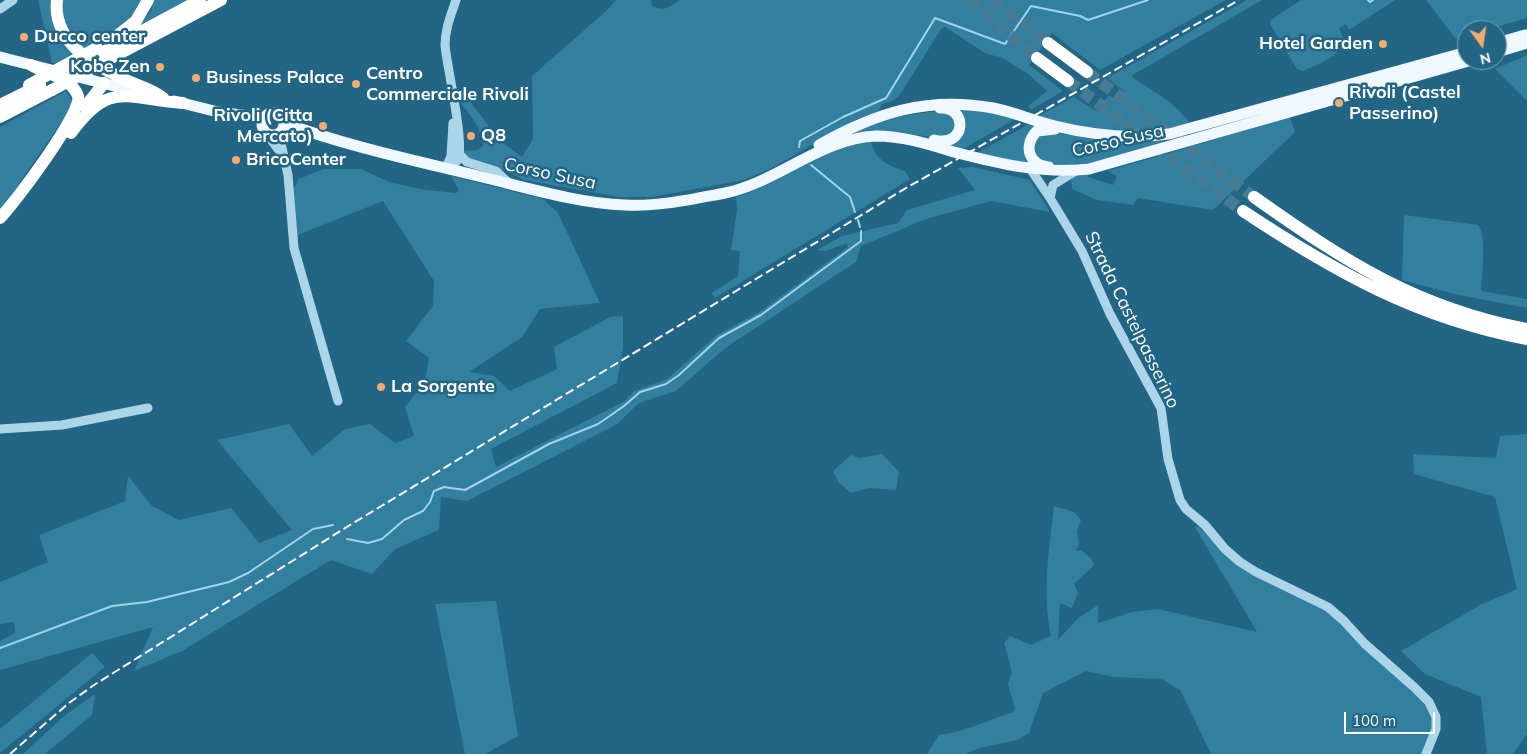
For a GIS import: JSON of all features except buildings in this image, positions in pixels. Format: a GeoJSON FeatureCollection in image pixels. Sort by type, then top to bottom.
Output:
{"type":"FeatureCollection","features":[{"type":"Feature","properties":{"kind":"highway"},"geometry":{"type":"LineString","coordinates":[[57,0],[59,24],[74,48],[101,67],[122,78],[154,90],[163,98]]}},
{"type":"Feature","properties":{"kind":"highway"},"geometry":{"type":"LineString","coordinates":[[105,52],[116,38],[136,21],[148,0]]}},
{"type":"Feature","properties":{"kind":"highway"},"geometry":{"type":"LineString","coordinates":[[2,112],[40,87],[200,0]]}},
{"type":"Feature","properties":{"kind":"highway"},"geometry":{"type":"LineString","coordinates":[[105,52],[221,0]]}},
{"type":"Feature","properties":{"kind":"highway"},"geometry":{"type":"LineString","coordinates":[[1048,43],[1087,72]]}},
{"type":"Feature","properties":{"kind":"highway"},"geometry":{"type":"LineString","coordinates":[[1037,58],[1068,81]]}},
{"type":"Feature","properties":{"kind":"highway"},"geometry":{"type":"LineString","coordinates":[[31,65],[43,73],[66,81],[77,94],[79,104],[56,144]]}},
{"type":"Feature","properties":{"kind":"highway"},"geometry":{"type":"LineString","coordinates":[[0,218],[104,83]]}},
{"type":"Feature","properties":{"kind":"highway"},"geometry":{"type":"LineString","coordinates":[[28,182],[59,148],[81,118],[106,99],[130,96],[183,103]]}},
{"type":"Feature","properties":{"kind":"highway"},"geometry":{"type":"LineString","coordinates":[[1254,197],[1353,264],[1387,283],[1454,310],[1527,329]]}},
{"type":"Feature","properties":{"kind":"highway"},"geometry":{"type":"LineString","coordinates":[[1243,211],[1322,261],[1394,299],[1468,326],[1527,339]]}},
{"type":"Feature","properties":{"kind":"main road"},"geometry":{"type":"LineString","coordinates":[[1507,40],[1527,35]]}},
{"type":"Feature","properties":{"kind":"main road"},"geometry":{"type":"LineString","coordinates":[[1507,49],[1527,42]]}},
{"type":"Feature","properties":{"kind":"main road","name":"Corso Susa"},"geometry":{"type":"LineString","coordinates":[[774,175],[818,145],[859,123],[902,110],[944,104],[978,106],[1096,133],[1153,136],[1186,130],[1457,55]]}},
{"type":"Feature","properties":{"kind":"main road"},"geometry":{"type":"LineString","coordinates":[[0,57],[218,112],[264,126],[272,135],[282,129],[281,117],[276,114],[270,114],[264,126]]}},
{"type":"Feature","properties":{"kind":"main road","name":"Corso Susa"},"geometry":{"type":"LineString","coordinates":[[282,129],[320,136],[510,184],[598,202],[633,205],[729,192],[774,175],[845,141],[868,137],[890,137],[916,141],[1004,165],[1031,170],[1076,170],[1122,161],[1457,64]]}},
{"type":"Feature","properties":{"kind":"main road"},"geometry":{"type":"LineString","coordinates":[[890,137],[908,134],[944,142],[953,139],[960,130],[958,116],[949,109],[902,110]]}},
{"type":"Feature","properties":{"kind":"main road"},"geometry":{"type":"LineString","coordinates":[[1076,170],[1067,166],[1047,167],[1037,163],[1029,153],[1030,139],[1037,131],[1050,128],[1080,135],[1096,133]]}},
{"type":"Feature","properties":{"kind":"street"},"geometry":{"type":"LineString","coordinates":[[0,9],[13,0]]}},
{"type":"Feature","properties":{"kind":"street"},"geometry":{"type":"LineString","coordinates":[[446,168],[456,163],[460,155],[445,44],[447,26],[456,0]]}},
{"type":"Feature","properties":{"kind":"street"},"geometry":{"type":"LineString","coordinates":[[446,168],[451,156],[456,116]]}},
{"type":"Feature","properties":{"kind":"street"},"geometry":{"type":"LineString","coordinates":[[264,126],[282,154],[288,174],[294,248],[338,401]]}},
{"type":"Feature","properties":{"kind":"street"},"geometry":{"type":"LineString","coordinates":[[282,129],[282,154]]}},
{"type":"Feature","properties":{"kind":"street"},"geometry":{"type":"LineString","coordinates":[[460,155],[467,162],[496,171],[510,184]]}},
{"type":"Feature","properties":{"kind":"street","name":"Strada Castelpasserino"},"geometry":{"type":"LineString","coordinates":[[1031,170],[1082,251],[1110,314],[1161,408],[1173,481],[1183,505],[1240,562],[1256,572],[1328,607],[1365,644],[1414,686],[1429,702],[1436,717],[1436,729],[1426,754]]}},
{"type":"Feature","properties":{"kind":"street"},"geometry":{"type":"LineString","coordinates":[[1050,198],[1051,189],[1057,181],[1076,170]]}},
{"type":"Feature","properties":{"kind":"street"},"geometry":{"type":"LineString","coordinates":[[0,429],[55,426],[148,408]]}},
{"type":"Feature","properties":{"kind":"shaded area"},"geometry":{"type":"Polygon","coordinates":[[[38,0],[52,0],[74,55],[57,64],[52,63],[38,0]]]}},
{"type":"Feature","properties":{"kind":"shaded area"},"geometry":{"type":"Polygon","coordinates":[[[62,0],[144,0],[142,6],[118,31],[83,50],[73,40],[66,28],[62,0]]]}},
{"type":"Feature","properties":{"kind":"shaded area"},"geometry":{"type":"Polygon","coordinates":[[[154,0],[187,0],[140,25],[151,11],[154,0]]]}},
{"type":"Feature","properties":{"kind":"shaded area"},"geometry":{"type":"Polygon","coordinates":[[[616,0],[651,0],[652,6],[663,9],[670,7],[680,0],[1226,0],[1100,70],[1052,33],[1029,65],[1063,91],[1031,110],[1028,106],[1047,91],[1027,73],[1002,58],[985,53],[945,27],[941,29],[900,95],[892,101],[882,104],[879,111],[857,119],[772,168],[744,180],[652,197],[620,197],[524,180],[506,171],[468,160],[462,151],[478,150],[484,144],[477,126],[462,105],[458,93],[463,92],[501,142],[522,157],[533,139],[532,76],[605,12],[616,0]]]}},
{"type":"Feature","properties":{"kind":"shaded area"},"geometry":{"type":"Polygon","coordinates":[[[1247,0],[1262,0],[1131,76],[1171,103],[1190,124],[1152,130],[1114,130],[1075,125],[1037,117],[1074,97],[1096,111],[1109,95],[1117,101],[1124,91],[1107,78],[1247,0]]]}},
{"type":"Feature","properties":{"kind":"shaded area"},"geometry":{"type":"Polygon","coordinates":[[[1301,0],[1395,0],[1349,30],[1346,24],[1339,28],[1345,41],[1338,52],[1303,71],[1297,69],[1270,24],[1271,20],[1301,0]]]}},
{"type":"Feature","properties":{"kind":"shaded area"},"geometry":{"type":"Polygon","coordinates":[[[1426,0],[1527,0],[1527,18],[1507,24],[1507,20],[1457,20],[1456,39],[1426,0]]]}},
{"type":"Feature","properties":{"kind":"shaded area"},"geometry":{"type":"Polygon","coordinates":[[[1527,55],[1527,101],[1496,70],[1507,70],[1507,64],[1527,55]]]}},
{"type":"Feature","properties":{"kind":"shaded area"},"geometry":{"type":"Polygon","coordinates":[[[66,91],[74,104],[0,211],[0,127],[66,91]]]}},
{"type":"Feature","properties":{"kind":"shaded area"},"geometry":{"type":"Polygon","coordinates":[[[964,108],[1017,118],[963,149],[946,144],[956,141],[956,110],[964,108]]]}},
{"type":"Feature","properties":{"kind":"shaded area"},"geometry":{"type":"Polygon","coordinates":[[[937,111],[952,114],[957,131],[936,138],[900,132],[855,133],[855,131],[876,120],[937,111]]]}},
{"type":"Feature","properties":{"kind":"shaded area"},"geometry":{"type":"Polygon","coordinates":[[[1290,117],[1295,132],[1213,210],[1138,198],[1133,205],[1097,200],[1072,189],[1071,176],[1088,174],[1088,177],[1113,185],[1117,176],[1108,171],[1290,117]]]}},
{"type":"Feature","properties":{"kind":"shaded area"},"geometry":{"type":"Polygon","coordinates":[[[1031,123],[1045,127],[1030,136],[1036,166],[977,153],[1031,123]]]}},
{"type":"Feature","properties":{"kind":"shaded area"},"geometry":{"type":"Polygon","coordinates":[[[1054,132],[1098,140],[1170,141],[1121,156],[1087,163],[1053,163],[1037,160],[1033,143],[1036,137],[1054,132]]]}},
{"type":"Feature","properties":{"kind":"shaded area"},"geometry":{"type":"Polygon","coordinates":[[[871,141],[875,152],[883,161],[905,171],[910,179],[715,298],[712,293],[738,276],[740,251],[731,250],[737,210],[736,197],[764,186],[830,151],[847,145],[871,141]]]}},
{"type":"Feature","properties":{"kind":"shaded area"},"geometry":{"type":"Polygon","coordinates":[[[973,167],[1030,180],[1050,212],[991,201],[926,219],[861,246],[856,262],[725,348],[676,391],[639,403],[616,425],[467,501],[441,497],[439,530],[395,549],[372,574],[331,560],[182,651],[134,671],[153,627],[0,670],[0,641],[15,633],[14,622],[0,624],[0,582],[48,562],[39,535],[125,501],[128,476],[152,506],[179,520],[231,508],[259,543],[292,530],[217,440],[289,424],[312,456],[345,429],[370,424],[395,443],[414,436],[405,407],[425,382],[429,358],[406,341],[433,306],[434,281],[383,201],[295,236],[293,190],[299,179],[324,169],[361,169],[389,182],[419,189],[456,193],[459,190],[451,176],[543,199],[558,213],[600,303],[540,309],[522,337],[469,372],[494,376],[510,391],[557,369],[554,347],[610,317],[623,316],[623,348],[617,383],[491,449],[496,467],[625,401],[634,391],[667,379],[717,335],[761,311],[848,247],[847,243],[826,251],[817,250],[842,236],[898,223],[907,210],[975,190],[958,168],[973,167]]]}},
{"type":"Feature","properties":{"kind":"shaded area"},"geometry":{"type":"Polygon","coordinates":[[[1404,215],[1478,225],[1481,230],[1483,246],[1481,291],[1527,299],[1527,308],[1454,294],[1402,280],[1404,215]]]}},
{"type":"Feature","properties":{"kind":"shaded area"},"geometry":{"type":"Polygon","coordinates":[[[1527,434],[1527,734],[1513,754],[1487,754],[1481,697],[1425,674],[1401,651],[1482,604],[1517,589],[1495,497],[1414,474],[1413,454],[1496,458],[1500,436],[1527,434]]]}},
{"type":"Feature","properties":{"kind":"shaded area"},"geometry":{"type":"Polygon","coordinates":[[[882,454],[899,472],[896,490],[869,488],[851,493],[839,483],[833,471],[851,455],[860,458],[882,454]]]}},
{"type":"Feature","properties":{"kind":"shaded area"},"geometry":{"type":"Polygon","coordinates":[[[1054,506],[1074,512],[1081,520],[1077,532],[1079,545],[1075,551],[1081,550],[1091,558],[1094,565],[1074,584],[1078,593],[1072,608],[1060,603],[1058,640],[1077,619],[1098,605],[1098,623],[1132,612],[1158,609],[1257,632],[1195,527],[1205,525],[1229,553],[1328,608],[1427,701],[1434,726],[1423,754],[1211,754],[1180,690],[1162,679],[1114,677],[1086,671],[1043,693],[1029,733],[1017,740],[980,748],[965,754],[927,754],[939,735],[967,729],[1013,712],[1015,709],[1008,684],[1012,672],[1004,643],[1010,636],[1031,645],[1051,636],[1048,620],[1047,587],[1048,555],[1054,506]]]}},
{"type":"Feature","properties":{"kind":"shaded area"},"geometry":{"type":"Polygon","coordinates":[[[496,601],[518,736],[485,754],[465,754],[435,604],[496,601]]]}},
{"type":"Feature","properties":{"kind":"shaded area"},"geometry":{"type":"Polygon","coordinates":[[[92,653],[105,667],[0,753],[0,729],[92,653]]]}},
{"type":"Feature","properties":{"kind":"shaded area"},"geometry":{"type":"Polygon","coordinates":[[[95,694],[92,715],[45,754],[23,754],[64,716],[95,694]]]}},
{"type":"Feature","properties":{"kind":"waterway"},"geometry":{"type":"LineString","coordinates":[[799,147],[800,141],[843,117],[886,98],[935,18],[1005,44],[1031,6],[1080,16],[1088,20],[1148,0]]}},
{"type":"Feature","properties":{"kind":"waterway"},"geometry":{"type":"LineString","coordinates":[[1368,0],[1370,2],[1373,0]]}},
{"type":"Feature","properties":{"kind":"waterway"},"geometry":{"type":"LineString","coordinates":[[811,165],[850,197],[855,212]]}},
{"type":"Feature","properties":{"kind":"waterway"},"geometry":{"type":"LineString","coordinates":[[858,220],[860,227]]}},
{"type":"Feature","properties":{"kind":"waterway"},"geometry":{"type":"LineString","coordinates":[[347,539],[368,543],[382,539],[404,520],[423,511],[430,502],[434,491],[444,487],[465,490],[549,444],[598,424],[640,392],[666,384],[679,375],[719,338],[761,315],[861,241],[861,231]]}},
{"type":"Feature","properties":{"kind":"waterway"},"geometry":{"type":"LineString","coordinates":[[0,648],[112,606],[147,602],[229,582],[248,573],[313,529],[333,525]]}},
{"type":"Feature","properties":{"kind":"tunnel"},"geometry":{"type":"LineString","coordinates":[[969,0],[1037,58]]}},
{"type":"Feature","properties":{"kind":"tunnel"},"geometry":{"type":"LineString","coordinates":[[993,0],[1048,43]]}},
{"type":"Feature","properties":{"kind":"tunnel"},"geometry":{"type":"LineString","coordinates":[[1087,72],[1254,197]]}},
{"type":"Feature","properties":{"kind":"tunnel"},"geometry":{"type":"LineString","coordinates":[[1068,81],[1243,211]]}},
{"type":"Feature","properties":{"kind":"railway"},"geometry":{"type":"LineString","coordinates":[[10,754],[69,703],[94,685],[350,525],[906,188],[1239,0]]}},
{"type":"Feature","properties":{"kind":"place","name":"Ducco center"},"geometry":{"type":"Point","coordinates":[24,37]}},
{"type":"Feature","properties":{"kind":"place","name":"Hotel Garden"},"geometry":{"type":"Point","coordinates":[1383,44]}},
{"type":"Feature","properties":{"kind":"place","name":"Kobe Zen"},"geometry":{"type":"Point","coordinates":[160,67]}},
{"type":"Feature","properties":{"kind":"place","name":"Business Palace"},"geometry":{"type":"Point","coordinates":[196,78]}},
{"type":"Feature","properties":{"kind":"place","name":"Centro Commerciale Rivoli"},"geometry":{"type":"Point","coordinates":[356,84]}},
{"type":"Feature","properties":{"kind":"place","name":"Rivoli (Castel Passerino)"},"geometry":{"type":"Point","coordinates":[1339,103]}},
{"type":"Feature","properties":{"kind":"place","name":"Rivoli (Citta Mercato)"},"geometry":{"type":"Point","coordinates":[323,126]}},
{"type":"Feature","properties":{"kind":"place","name":"Q8"},"geometry":{"type":"Point","coordinates":[471,136]}},
{"type":"Feature","properties":{"kind":"place","name":"BricoCenter"},"geometry":{"type":"Point","coordinates":[236,160]}},
{"type":"Feature","properties":{"kind":"place","name":"La Sorgente"},"geometry":{"type":"Point","coordinates":[381,387]}}]}
